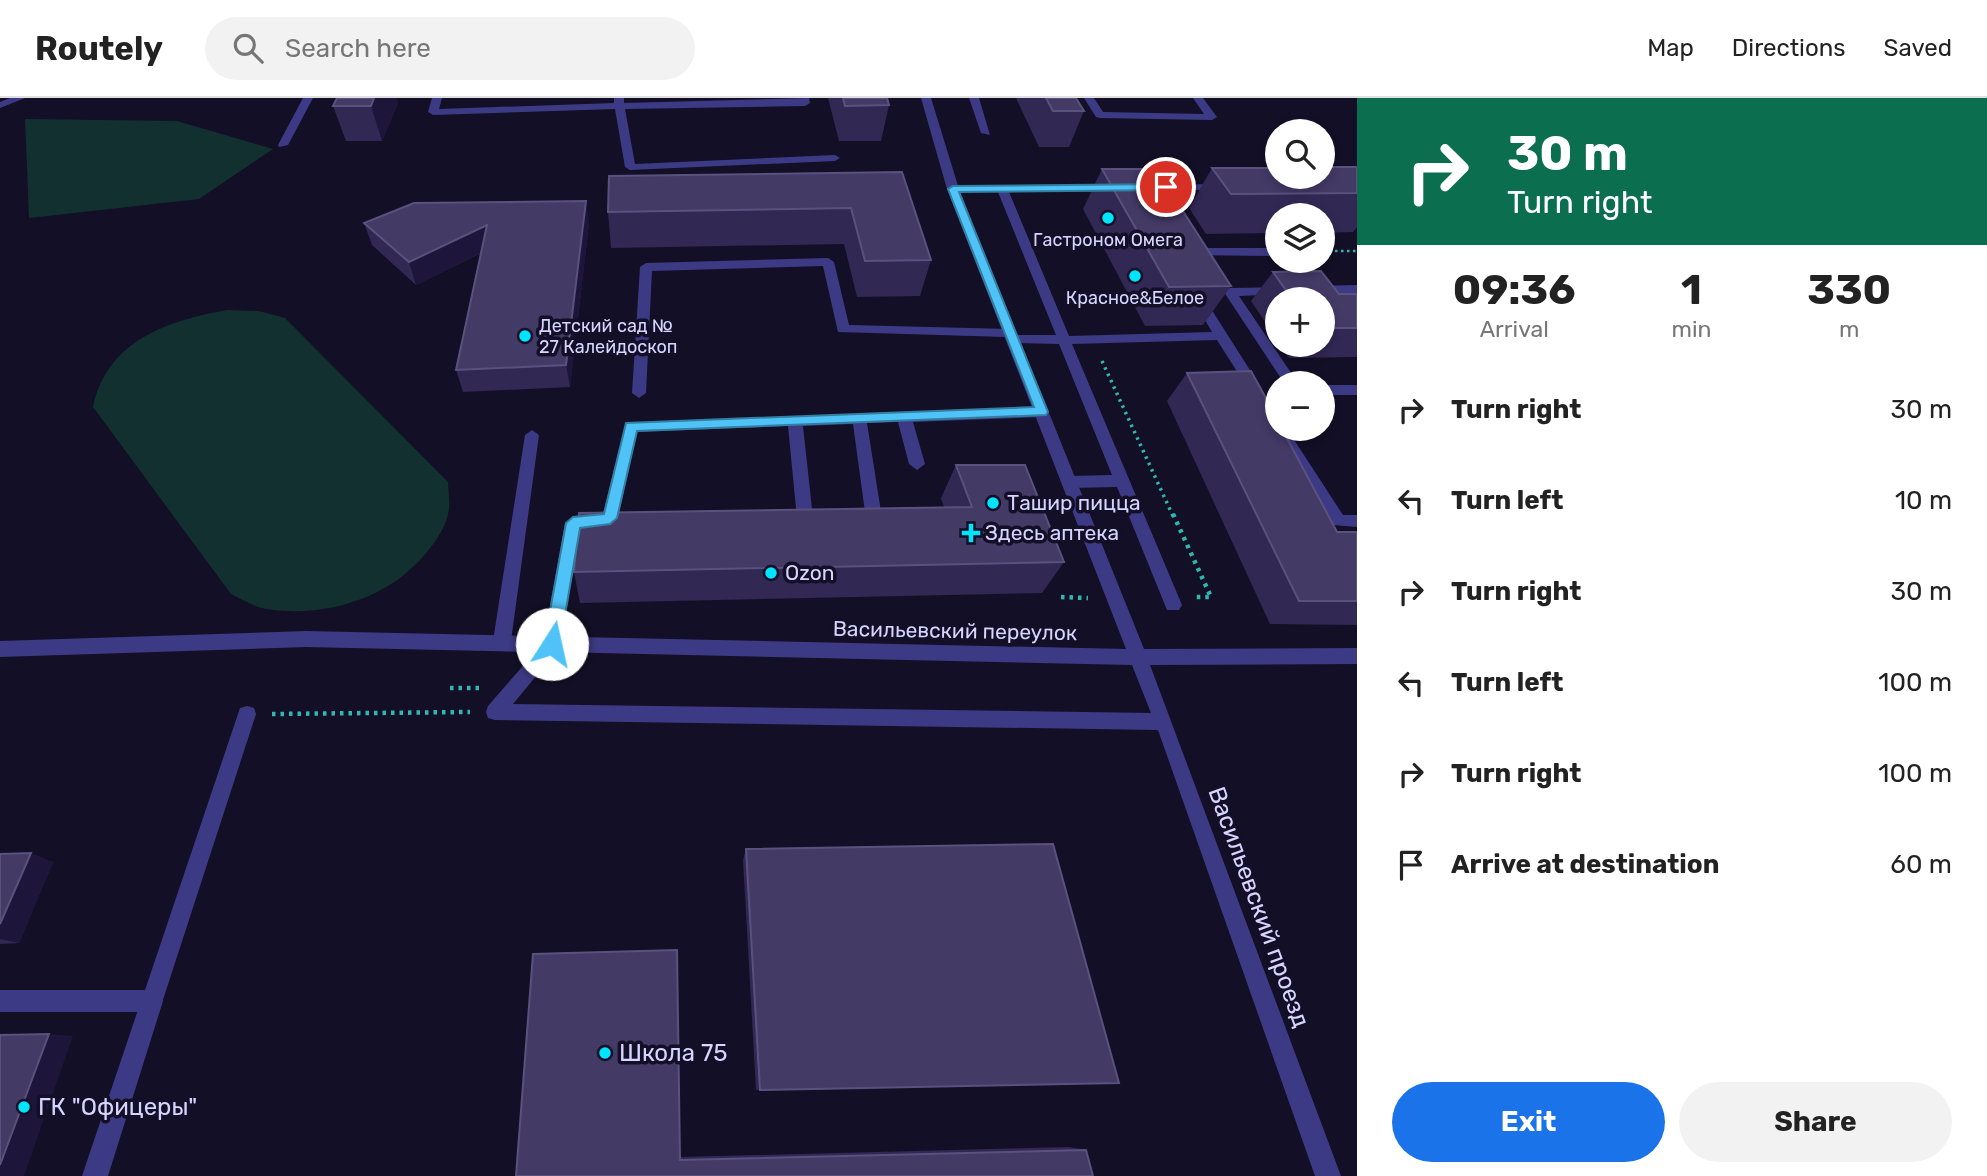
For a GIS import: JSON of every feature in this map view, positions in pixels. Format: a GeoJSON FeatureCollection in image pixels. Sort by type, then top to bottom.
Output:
{"type":"FeatureCollection","features":[{"type":"Feature","properties":{"kind":"street"},"geometry":{"type":"LineString","coordinates":[[0,105],[20,98]]}},
{"type":"Feature","properties":{"kind":"street"},"geometry":{"type":"LineString","coordinates":[[283,145],[308,98]]}},
{"type":"Feature","properties":{"kind":"street"},"geometry":{"type":"LineString","coordinates":[[437,98],[433,112],[619,102],[805,103],[804,98]]}},
{"type":"Feature","properties":{"kind":"street","name":"Васильевский проезд"},"geometry":{"type":"LineString","coordinates":[[926,98],[953,189],[1164,722],[1328,1176]]}},
{"type":"Feature","properties":{"kind":"street"},"geometry":{"type":"LineString","coordinates":[[974,98],[986,133]]}},
{"type":"Feature","properties":{"kind":"street"},"geometry":{"type":"LineString","coordinates":[[1089,98],[1100,115],[1212,117],[1198,98]]}},
{"type":"Feature","properties":{"kind":"street"},"geometry":{"type":"LineString","coordinates":[[619,102],[630,167],[835,158]]}},
{"type":"Feature","properties":{"kind":"street"},"geometry":{"type":"LineString","coordinates":[[953,189],[1234,187]]}},
{"type":"Feature","properties":{"kind":"street"},"geometry":{"type":"LineString","coordinates":[[1002,189],[1173,605]]}},
{"type":"Feature","properties":{"kind":"street"},"geometry":{"type":"LineString","coordinates":[[1171,253],[1265,251]]}},
{"type":"Feature","properties":{"kind":"street"},"geometry":{"type":"LineString","coordinates":[[639,393],[646,267],[828,262],[843,329],[1064,340],[1221,336]]}},
{"type":"Feature","properties":{"kind":"street"},"geometry":{"type":"LineString","coordinates":[[1208,290],[1357,289]]}},
{"type":"Feature","properties":{"kind":"street"},"geometry":{"type":"LineString","coordinates":[[1208,290],[1221,336],[1265,405]]}},
{"type":"Feature","properties":{"kind":"street"},"geometry":{"type":"LineString","coordinates":[[1208,290],[1280,371]]}},
{"type":"Feature","properties":{"kind":"street"},"geometry":{"type":"LineString","coordinates":[[1335,390],[1357,390]]}},
{"type":"Feature","properties":{"kind":"street"},"geometry":{"type":"LineString","coordinates":[[495,712],[552,644],[573,523],[617,518],[631,427],[1042,412]]}},
{"type":"Feature","properties":{"kind":"street"},"geometry":{"type":"LineString","coordinates":[[904,416],[917,464]]}},
{"type":"Feature","properties":{"kind":"street"},"geometry":{"type":"LineString","coordinates":[[846,518],[874,518],[859,418]]}},
{"type":"Feature","properties":{"kind":"street"},"geometry":{"type":"LineString","coordinates":[[795,421],[805,518]]}},
{"type":"Feature","properties":{"kind":"street"},"geometry":{"type":"LineString","coordinates":[[502,641],[532,435]]}},
{"type":"Feature","properties":{"kind":"street"},"geometry":{"type":"LineString","coordinates":[[1288,441],[1339,521],[1357,521]]}},
{"type":"Feature","properties":{"kind":"street"},"geometry":{"type":"LineString","coordinates":[[1069,482],[1124,481]]}},
{"type":"Feature","properties":{"kind":"street","name":"Васильевский переулок"},"geometry":{"type":"LineString","coordinates":[[0,649],[306,639],[502,641],[590,648],[1138,657],[1357,656]]}},
{"type":"Feature","properties":{"kind":"street"},"geometry":{"type":"LineString","coordinates":[[495,712],[1164,722]]}},
{"type":"Feature","properties":{"kind":"street"},"geometry":{"type":"LineString","coordinates":[[95,1176],[212,806],[247,714]]}},
{"type":"Feature","properties":{"kind":"street"},"geometry":{"type":"LineString","coordinates":[[0,1001],[152,1000]]}},
{"type":"Feature","properties":{"kind":"path"},"geometry":{"type":"LineString","coordinates":[[1335,251],[1357,251]]}},
{"type":"Feature","properties":{"kind":"path"},"geometry":{"type":"LineString","coordinates":[[1061,597],[1101,599]]}},
{"type":"Feature","properties":{"kind":"path"},"geometry":{"type":"LineString","coordinates":[[247,714],[495,712]]}},
{"type":"Feature","properties":{"kind":"green space"},"geometry":{"type":"Polygon","coordinates":[[[25,119],[177,121],[273,149],[199,199],[29,218],[25,119]]]}},
{"type":"Feature","properties":{"kind":"green space"},"geometry":{"type":"Polygon","coordinates":[[[228,310],[259,311],[285,318],[448,482],[449,509],[438,537],[412,568],[375,593],[333,607],[288,611],[262,608],[231,594],[93,407],[100,384],[112,365],[144,337],[184,320],[228,310]]]}},
{"type":"Feature","properties":{"kind":"building"},"geometry":{"type":"Polygon","coordinates":[[[337,98],[374,98],[371,106],[333,106],[337,98]]]}},
{"type":"Feature","properties":{"kind":"building"},"geometry":{"type":"Polygon","coordinates":[[[843,98],[887,98],[889,105],[845,106],[843,98]]]}},
{"type":"Feature","properties":{"kind":"building"},"geometry":{"type":"Polygon","coordinates":[[[1046,98],[1076,98],[1084,111],[1053,111],[1046,98]]]}},
{"type":"Feature","properties":{"kind":"building"},"geometry":{"type":"Polygon","coordinates":[[[1335,167],[1357,167],[1357,193],[1231,194],[1212,168],[1265,168],[1265,189],[1335,189],[1335,167]]]}},
{"type":"Feature","properties":{"kind":"building"},"geometry":{"type":"Polygon","coordinates":[[[1102,169],[1156,169],[1231,286],[1169,287],[1102,169]]]}},
{"type":"Feature","properties":{"kind":"building"},"geometry":{"type":"Polygon","coordinates":[[[902,172],[931,260],[865,261],[851,208],[608,212],[609,176],[902,172]]]}},
{"type":"Feature","properties":{"kind":"building","name":"Детский сад № 27 Калейдоскоп"},"geometry":{"type":"Polygon","coordinates":[[[586,201],[566,365],[456,370],[487,225],[409,262],[364,223],[414,203],[586,201]]]}},
{"type":"Feature","properties":{"kind":"building"},"geometry":{"type":"Polygon","coordinates":[[[1274,273],[1323,273],[1334,287],[1284,287],[1274,273]]]}},
{"type":"Feature","properties":{"kind":"building"},"geometry":{"type":"Polygon","coordinates":[[[1335,289],[1339,294],[1357,294],[1357,328],[1335,328],[1335,289]]]}},
{"type":"Feature","properties":{"kind":"building"},"geometry":{"type":"Polygon","coordinates":[[[1251,371],[1265,396],[1265,441],[1288,441],[1337,532],[1357,532],[1357,601],[1299,601],[1187,373],[1251,371]]]}},
{"type":"Feature","properties":{"kind":"building"},"geometry":{"type":"Polygon","coordinates":[[[956,465],[1025,465],[1064,562],[574,572],[579,513],[972,507],[956,465]]]}},
{"type":"Feature","properties":{"kind":"building"},"geometry":{"type":"Polygon","coordinates":[[[1053,844],[1119,1083],[760,1090],[746,849],[1053,844]]]}},
{"type":"Feature","properties":{"kind":"building"},"geometry":{"type":"Polygon","coordinates":[[[31,853],[0,924],[0,854],[31,853]]]}},
{"type":"Feature","properties":{"kind":"building","name":"Школа 75"},"geometry":{"type":"Polygon","coordinates":[[[677,950],[680,1160],[1086,1150],[1093,1176],[516,1176],[533,954],[677,950]]]}},
{"type":"Feature","properties":{"kind":"building"},"geometry":{"type":"Polygon","coordinates":[[[49,1034],[0,1165],[0,1035],[49,1034]]]}},
{"type":"Feature","properties":{"kind":"place","name":"Гастроном Омега"},"geometry":{"type":"Point","coordinates":[1108,218]}},
{"type":"Feature","properties":{"kind":"place","name":"Красное&Белое"},"geometry":{"type":"Point","coordinates":[1135,276]}},
{"type":"Feature","properties":{"kind":"place","name":"Детский сад № 27 Калейдоскоп"},"geometry":{"type":"Point","coordinates":[525,336]}},
{"type":"Feature","properties":{"kind":"place","name":"Ташир пицца"},"geometry":{"type":"Point","coordinates":[993,503]}},
{"type":"Feature","properties":{"kind":"place","name":"Здесь аптека"},"geometry":{"type":"Point","coordinates":[971,533]}},
{"type":"Feature","properties":{"kind":"place","name":"Ozon"},"geometry":{"type":"Point","coordinates":[771,573]}},
{"type":"Feature","properties":{"kind":"place","name":"Школа 75"},"geometry":{"type":"Point","coordinates":[605,1053]}},
{"type":"Feature","properties":{"kind":"place","name":"ГК \"Офицеры\""},"geometry":{"type":"Point","coordinates":[24,1107]}},
{"type":"Feature","properties":{"kind":"route"},"geometry":{"type":"LineString","coordinates":[[552,644],[573,523],[610,518],[631,427],[1042,412],[953,189],[1166,187]]}}]}
